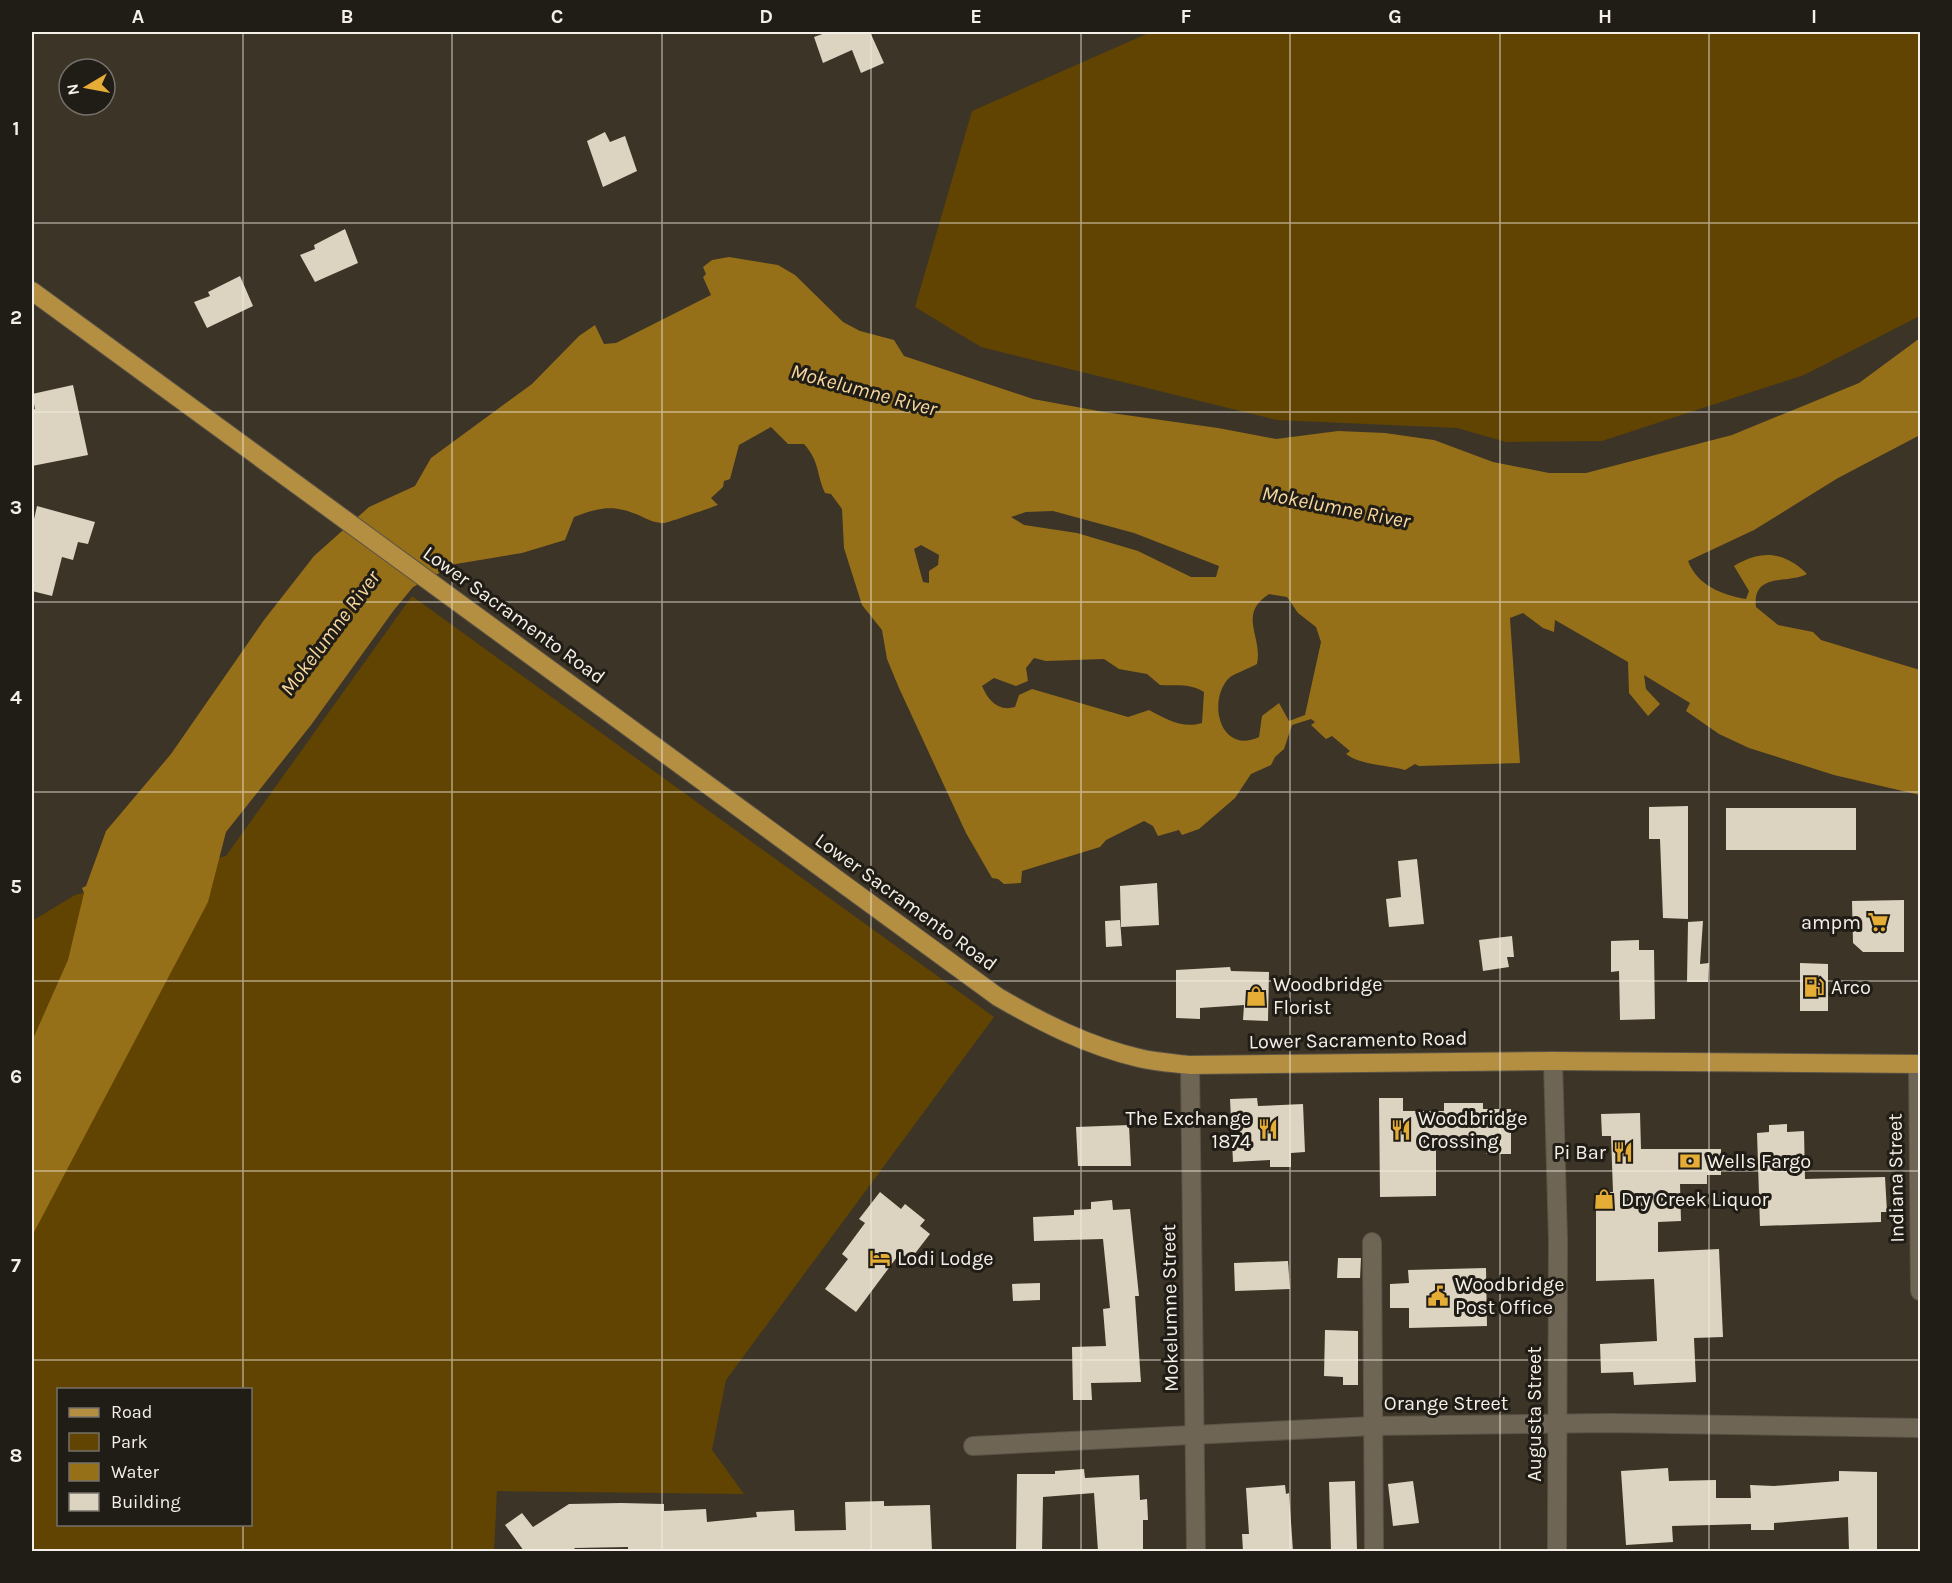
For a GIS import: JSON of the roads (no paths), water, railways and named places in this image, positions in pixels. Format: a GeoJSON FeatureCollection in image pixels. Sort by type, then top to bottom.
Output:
{"type":"FeatureCollection","features":[{"type":"Feature","properties":{"kind":"main road","name":"Lower Sacramento Road"},"geometry":{"type":"LineString","coordinates":[[32,291],[998,998],[1048,1026],[1119,1053],[1141,1059],[1190,1065],[1553,1061],[1919,1064]]}},
{"type":"Feature","properties":{"kind":"street","name":"Augusta Street"},"geometry":{"type":"LineString","coordinates":[[1553,1061],[1558,1240],[1557,1551]]}},
{"type":"Feature","properties":{"kind":"street","name":"Indiana Street"},"geometry":{"type":"LineString","coordinates":[[1919,1064],[1920,1291]]}},
{"type":"Feature","properties":{"kind":"street","name":"Mokelumne Street"},"geometry":{"type":"LineString","coordinates":[[1190,1065],[1196,1551]]}},
{"type":"Feature","properties":{"kind":"street"},"geometry":{"type":"LineString","coordinates":[[1372,1242],[1374,1551]]}},
{"type":"Feature","properties":{"kind":"street","name":"Orange Street"},"geometry":{"type":"LineString","coordinates":[[973,1446],[1194,1433],[1372,1426],[1556,1424],[1920,1428]]}},
{"type":"Feature","properties":{"kind":"water","name":"Mokelumne River"},"geometry":{"type":"Polygon","coordinates":[[[729,257],[778,265],[795,275],[843,322],[860,331],[894,340],[904,356],[1033,399],[1276,439],[1338,431],[1385,433],[1434,440],[1493,462],[1549,473],[1586,473],[1732,435],[1859,383],[1920,338],[1920,435],[1838,478],[1754,530],[1688,561],[1697,576],[1711,588],[1746,599],[1749,591],[1734,566],[1764,555],[1782,557],[1807,574],[1766,584],[1760,588],[1756,596],[1756,607],[1778,625],[1813,632],[1821,640],[1920,670],[1920,795],[1834,775],[1749,748],[1719,734],[1686,711],[1690,703],[1644,675],[1646,689],[1660,704],[1648,716],[1629,693],[1628,662],[1555,620],[1554,632],[1543,628],[1523,613],[1510,618],[1520,763],[1419,766],[1415,764],[1405,770],[1374,764],[1346,754],[1350,751],[1332,736],[1326,739],[1311,725],[1315,722],[1311,719],[1292,725],[1284,749],[1275,757],[1271,765],[1251,774],[1235,798],[1199,829],[1182,835],[1179,830],[1158,836],[1153,826],[1144,821],[1106,840],[1100,847],[1022,871],[1021,883],[1004,884],[992,878],[966,833],[887,659],[882,630],[862,605],[844,548],[842,509],[831,494],[825,493],[815,462],[804,444],[788,444],[771,427],[739,445],[730,479],[724,481],[723,487],[711,498],[718,505],[664,523],[652,521],[625,510],[610,508],[589,512],[574,517],[565,540],[522,553],[456,564],[413,587],[311,725],[226,832],[208,902],[32,1236],[32,1041],[68,960],[84,893],[82,888],[86,886],[106,831],[171,754],[264,620],[314,556],[369,507],[415,486],[431,458],[532,384],[579,336],[595,325],[604,344],[616,343],[711,295],[703,277],[706,274],[703,267],[712,260],[729,257]],[[1053,511],[1026,512],[1011,517],[1024,525],[1077,533],[1138,551],[1191,577],[1216,577],[1219,566],[1134,533],[1053,511]],[[921,545],[914,549],[923,582],[929,583],[929,571],[938,565],[939,555],[921,545]],[[1269,594],[1254,610],[1253,618],[1258,654],[1257,664],[1228,679],[1219,701],[1221,724],[1227,733],[1235,739],[1246,741],[1259,737],[1262,716],[1279,703],[1289,721],[1305,715],[1321,642],[1316,627],[1298,613],[1287,597],[1269,594]],[[1034,658],[1026,668],[1028,681],[1016,686],[994,678],[982,686],[994,704],[1004,708],[1015,707],[1019,695],[1032,689],[1128,717],[1149,710],[1181,724],[1202,723],[1204,692],[1188,686],[1160,685],[1147,674],[1119,669],[1104,659],[1046,661],[1034,658]]]}},
{"type":"Feature","properties":{"kind":"place","name":"ampm"},"geometry":{"type":"Point","coordinates":[1878,922]}},
{"type":"Feature","properties":{"kind":"place","name":"Arco"},"geometry":{"type":"Point","coordinates":[1814,987]}},
{"type":"Feature","properties":{"kind":"place","name":"Woodbridge Florist"},"geometry":{"type":"Point","coordinates":[1256,996]}},
{"type":"Feature","properties":{"kind":"place","name":"The Exchange 1874"},"geometry":{"type":"Point","coordinates":[1268,1129]}},
{"type":"Feature","properties":{"kind":"place","name":"Woodbridge Crossing"},"geometry":{"type":"Point","coordinates":[1401,1130]}},
{"type":"Feature","properties":{"kind":"place","name":"Pi Bar"},"geometry":{"type":"Point","coordinates":[1623,1152]}},
{"type":"Feature","properties":{"kind":"place","name":"Wells Fargo"},"geometry":{"type":"Point","coordinates":[1690,1161]}},
{"type":"Feature","properties":{"kind":"place","name":"Dry Creek Liquor"},"geometry":{"type":"Point","coordinates":[1604,1199]}},
{"type":"Feature","properties":{"kind":"place","name":"Lodi Lodge"},"geometry":{"type":"Point","coordinates":[880,1258]}},
{"type":"Feature","properties":{"kind":"place","name":"Woodbridge Post Office"},"geometry":{"type":"Point","coordinates":[1438,1296]}}]}
